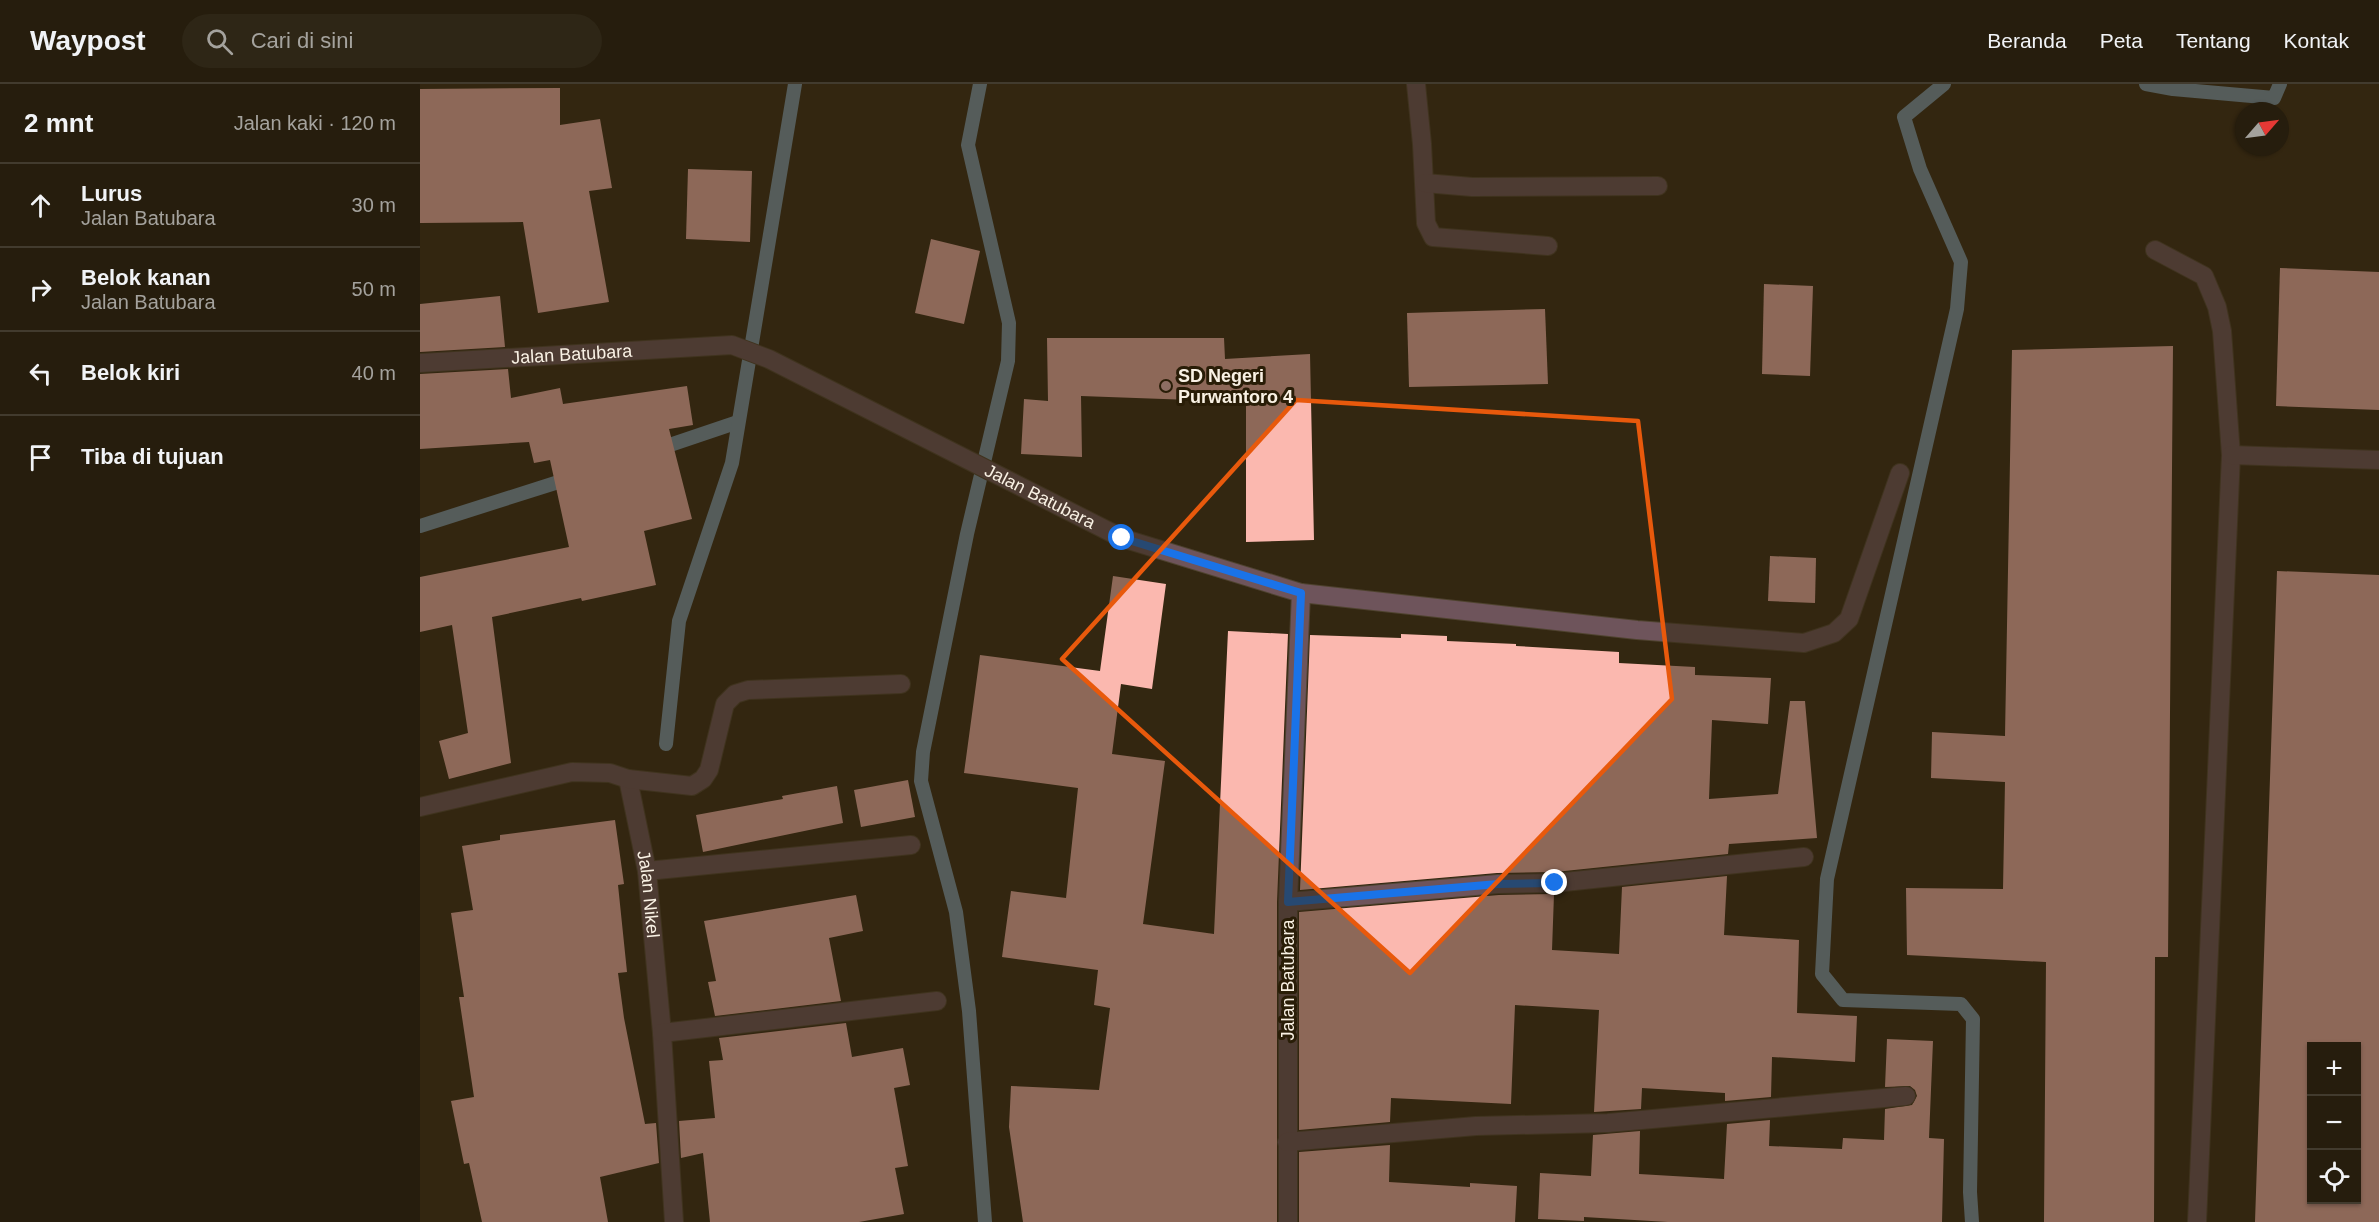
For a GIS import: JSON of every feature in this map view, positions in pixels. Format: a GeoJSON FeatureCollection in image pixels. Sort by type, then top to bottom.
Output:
{"type":"FeatureCollection","features":[{"type":"Feature","properties":{"kind":"street"},"geometry":{"type":"LineString","coordinates":[[1416,84],[1425,183],[1426,223],[1433,237],[1548,246]]}},
{"type":"Feature","properties":{"kind":"street"},"geometry":{"type":"LineString","coordinates":[[1425,183],[1472,187],[1658,186]]}},
{"type":"Feature","properties":{"kind":"street"},"geometry":{"type":"LineString","coordinates":[[2155,250],[2204,276],[2217,307],[2222,331],[2231,455],[2197,1222]]}},
{"type":"Feature","properties":{"kind":"street","name":"Jalan Batubara"},"geometry":{"type":"LineString","coordinates":[[420,363],[732,345],[769,359],[1122,538],[1301,593],[1288,902],[1287,1222]]}},
{"type":"Feature","properties":{"kind":"street"},"geometry":{"type":"LineString","coordinates":[[2231,455],[2379,460]]}},
{"type":"Feature","properties":{"kind":"street"},"geometry":{"type":"LineString","coordinates":[[1301,593],[1637,630],[1804,643],[1834,633],[1849,619],[1900,473]]}},
{"type":"Feature","properties":{"kind":"street"},"geometry":{"type":"LineString","coordinates":[[420,807],[572,772],[610,773],[628,779],[692,786],[703,779],[709,770],[726,704],[735,694],[748,690],[901,684]]}},
{"type":"Feature","properties":{"kind":"street","name":"Jalan Nikel"},"geometry":{"type":"LineString","coordinates":[[628,779],[647,871],[662,1033],[674,1222]]}},
{"type":"Feature","properties":{"kind":"street"},"geometry":{"type":"LineString","coordinates":[[647,871],[910,845]]}},
{"type":"Feature","properties":{"kind":"street"},"geometry":{"type":"LineString","coordinates":[[1288,902],[1498,884],[1555,883],[1804,857]]}},
{"type":"Feature","properties":{"kind":"street"},"geometry":{"type":"LineString","coordinates":[[662,1033],[937,1001]]}},
{"type":"Feature","properties":{"kind":"street"},"geometry":{"type":"LineString","coordinates":[[1287,1142],[1476,1126],[1608,1123],[1906,1096]]}},
{"type":"Feature","properties":{"kind":"highlighted area"},"geometry":{"type":"Polygon","coordinates":[[[1296,400],[1638,421],[1672,699],[1410,973],[1062,659],[1296,400]]]}},
{"type":"Feature","properties":{"kind":"building"},"geometry":{"type":"Polygon","coordinates":[[[560,88],[560,125],[600,119],[612,188],[589,191],[609,302],[538,313],[523,222],[420,223],[420,89],[560,88]]]}},
{"type":"Feature","properties":{"kind":"building"},"geometry":{"type":"Polygon","coordinates":[[[688,169],[752,171],[750,242],[686,239],[688,169]]]}},
{"type":"Feature","properties":{"kind":"building"},"geometry":{"type":"Polygon","coordinates":[[[931,239],[980,251],[964,324],[915,313],[931,239]]]}},
{"type":"Feature","properties":{"kind":"building"},"geometry":{"type":"Polygon","coordinates":[[[2280,268],[2379,272],[2379,410],[2276,406],[2280,268]]]}},
{"type":"Feature","properties":{"kind":"building"},"geometry":{"type":"Polygon","coordinates":[[[1764,284],[1813,286],[1810,376],[1762,374],[1764,284]]]}},
{"type":"Feature","properties":{"kind":"building"},"geometry":{"type":"Polygon","coordinates":[[[500,296],[505,347],[420,352],[420,304],[500,296]]]}},
{"type":"Feature","properties":{"kind":"building"},"geometry":{"type":"Polygon","coordinates":[[[1545,309],[1548,384],[1409,387],[1407,313],[1545,309]]]}},
{"type":"Feature","properties":{"kind":"building"},"geometry":{"type":"Polygon","coordinates":[[[1047,338],[1224,338],[1225,359],[1310,354],[1314,540],[1246,542],[1246,402],[1081,396],[1082,457],[1021,454],[1024,399],[1048,401],[1047,338]]]}},
{"type":"Feature","properties":{"kind":"building"},"geometry":{"type":"Polygon","coordinates":[[[2173,346],[2168,957],[2155,957],[2154,1222],[2044,1222],[2046,962],[1907,955],[1906,888],[2003,889],[2005,782],[1931,778],[1932,732],[2005,736],[2012,350],[2173,346]]]}},
{"type":"Feature","properties":{"kind":"building"},"geometry":{"type":"Polygon","coordinates":[[[508,369],[511,398],[560,388],[563,404],[687,386],[693,425],[669,429],[692,519],[644,531],[656,585],[492,617],[511,763],[449,779],[439,741],[468,733],[452,625],[420,632],[420,577],[569,547],[550,460],[534,463],[529,442],[420,449],[420,374],[508,369]]]}},
{"type":"Feature","properties":{"kind":"building"},"geometry":{"type":"Polygon","coordinates":[[[1770,556],[1816,558],[1815,603],[1768,601],[1770,556]]]}},
{"type":"Feature","properties":{"kind":"building"},"geometry":{"type":"Polygon","coordinates":[[[2277,571],[2379,575],[2379,1222],[2255,1222],[2277,571]]]}},
{"type":"Feature","properties":{"kind":"building"},"geometry":{"type":"Polygon","coordinates":[[[1113,576],[1166,584],[1152,689],[1121,684],[1112,754],[1165,761],[1143,924],[1214,934],[1228,631],[1288,634],[1277,902],[1277,1222],[1023,1222],[1009,1127],[1011,1086],[1099,1090],[1110,1008],[1094,1005],[1098,970],[1002,957],[1011,891],[1066,898],[1078,788],[964,773],[980,655],[1100,671],[1113,576]]]}},
{"type":"Feature","properties":{"kind":"building"},"geometry":{"type":"Polygon","coordinates":[[[1401,634],[1447,636],[1447,641],[1619,652],[1619,663],[1695,667],[1695,675],[1771,678],[1768,724],[1712,720],[1709,799],[1778,794],[1790,701],[1805,701],[1817,838],[1729,844],[1728,854],[1555,872],[1497,873],[1300,890],[1310,635],[1401,638],[1401,634]]]}},
{"type":"Feature","properties":{"kind":"building"},"geometry":{"type":"Polygon","coordinates":[[[908,780],[915,817],[861,827],[854,790],[908,780]]]}},
{"type":"Feature","properties":{"kind":"building"},"geometry":{"type":"Polygon","coordinates":[[[837,786],[843,823],[703,852],[696,815],[783,799],[782,796],[837,786]]]}},
{"type":"Feature","properties":{"kind":"building"},"geometry":{"type":"Polygon","coordinates":[[[615,820],[624,884],[618,885],[627,972],[618,973],[624,1018],[645,1124],[656,1123],[659,1163],[600,1177],[608,1222],[482,1222],[469,1163],[464,1164],[451,1101],[474,1097],[459,997],[464,997],[451,913],[473,910],[462,846],[500,840],[500,835],[615,820]]]}},
{"type":"Feature","properties":{"kind":"building"},"geometry":{"type":"Polygon","coordinates":[[[1727,876],[1724,935],[1799,940],[1797,1013],[1857,1016],[1855,1062],[1772,1057],[1771,1097],[1725,1101],[1725,1093],[1642,1088],[1641,1109],[1594,1112],[1599,1010],[1515,1005],[1511,1104],[1391,1098],[1390,1122],[1299,1130],[1299,912],[1499,895],[1554,894],[1552,950],[1619,954],[1622,887],[1727,876]]]}},
{"type":"Feature","properties":{"kind":"building"},"geometry":{"type":"Polygon","coordinates":[[[856,895],[863,931],[829,938],[841,1001],[715,1016],[708,982],[716,981],[704,921],[856,895]]]}},
{"type":"Feature","properties":{"kind":"building"},"geometry":{"type":"Polygon","coordinates":[[[846,1023],[852,1057],[903,1048],[910,1085],[894,1088],[908,1166],[895,1168],[904,1214],[859,1222],[710,1222],[703,1153],[681,1158],[679,1121],[715,1118],[709,1061],[723,1060],[719,1038],[846,1023]]]}},
{"type":"Feature","properties":{"kind":"building"},"geometry":{"type":"Polygon","coordinates":[[[1887,1039],[1933,1041],[1929,1138],[1944,1139],[1942,1222],[1668,1222],[1584,1217],[1584,1221],[1538,1219],[1540,1173],[1591,1176],[1593,1135],[1640,1131],[1639,1174],[1724,1179],[1727,1124],[1770,1120],[1769,1146],[1842,1149],[1843,1138],[1884,1140],[1885,1109],[1912,1105],[1917,1096],[1915,1090],[1910,1086],[1885,1087],[1887,1039]]]}},
{"type":"Feature","properties":{"kind":"building"},"geometry":{"type":"Polygon","coordinates":[[[1390,1145],[1389,1182],[1470,1187],[1470,1183],[1517,1186],[1515,1222],[1299,1222],[1299,1152],[1390,1145]]]}},
{"type":"Feature","properties":{"kind":"waterway"},"geometry":{"type":"LineString","coordinates":[[666,744],[679,621],[732,463],[795,84]]}},
{"type":"Feature","properties":{"kind":"waterway"},"geometry":{"type":"LineString","coordinates":[[980,84],[968,145],[1009,323],[1008,361],[967,534],[923,752],[921,781],[956,912],[969,1011],[985,1222]]}},
{"type":"Feature","properties":{"kind":"waterway"},"geometry":{"type":"LineString","coordinates":[[1944,84],[1904,117],[1920,169],[1961,262],[1957,309],[1827,879],[1822,974],[1843,1000],[1961,1004],[1973,1019],[1970,1192],[1972,1222]]}},
{"type":"Feature","properties":{"kind":"waterway"},"geometry":{"type":"LineString","coordinates":[[2146,84],[2173,89],[2274,98],[2280,84]]}},
{"type":"Feature","properties":{"kind":"waterway"},"geometry":{"type":"LineString","coordinates":[[658,449],[738,422]]}},
{"type":"Feature","properties":{"kind":"waterway"},"geometry":{"type":"LineString","coordinates":[[420,526],[571,478]]}},
{"type":"Feature","properties":{"kind":"place","name":"SD Negeri Purwantoro 4"},"geometry":{"type":"Point","coordinates":[1166,386]}},
{"type":"Feature","properties":{"kind":"route"},"geometry":{"type":"LineString","coordinates":[[1122,538],[1301,593],[1288,902],[1498,884],[1555,883]]}}]}
